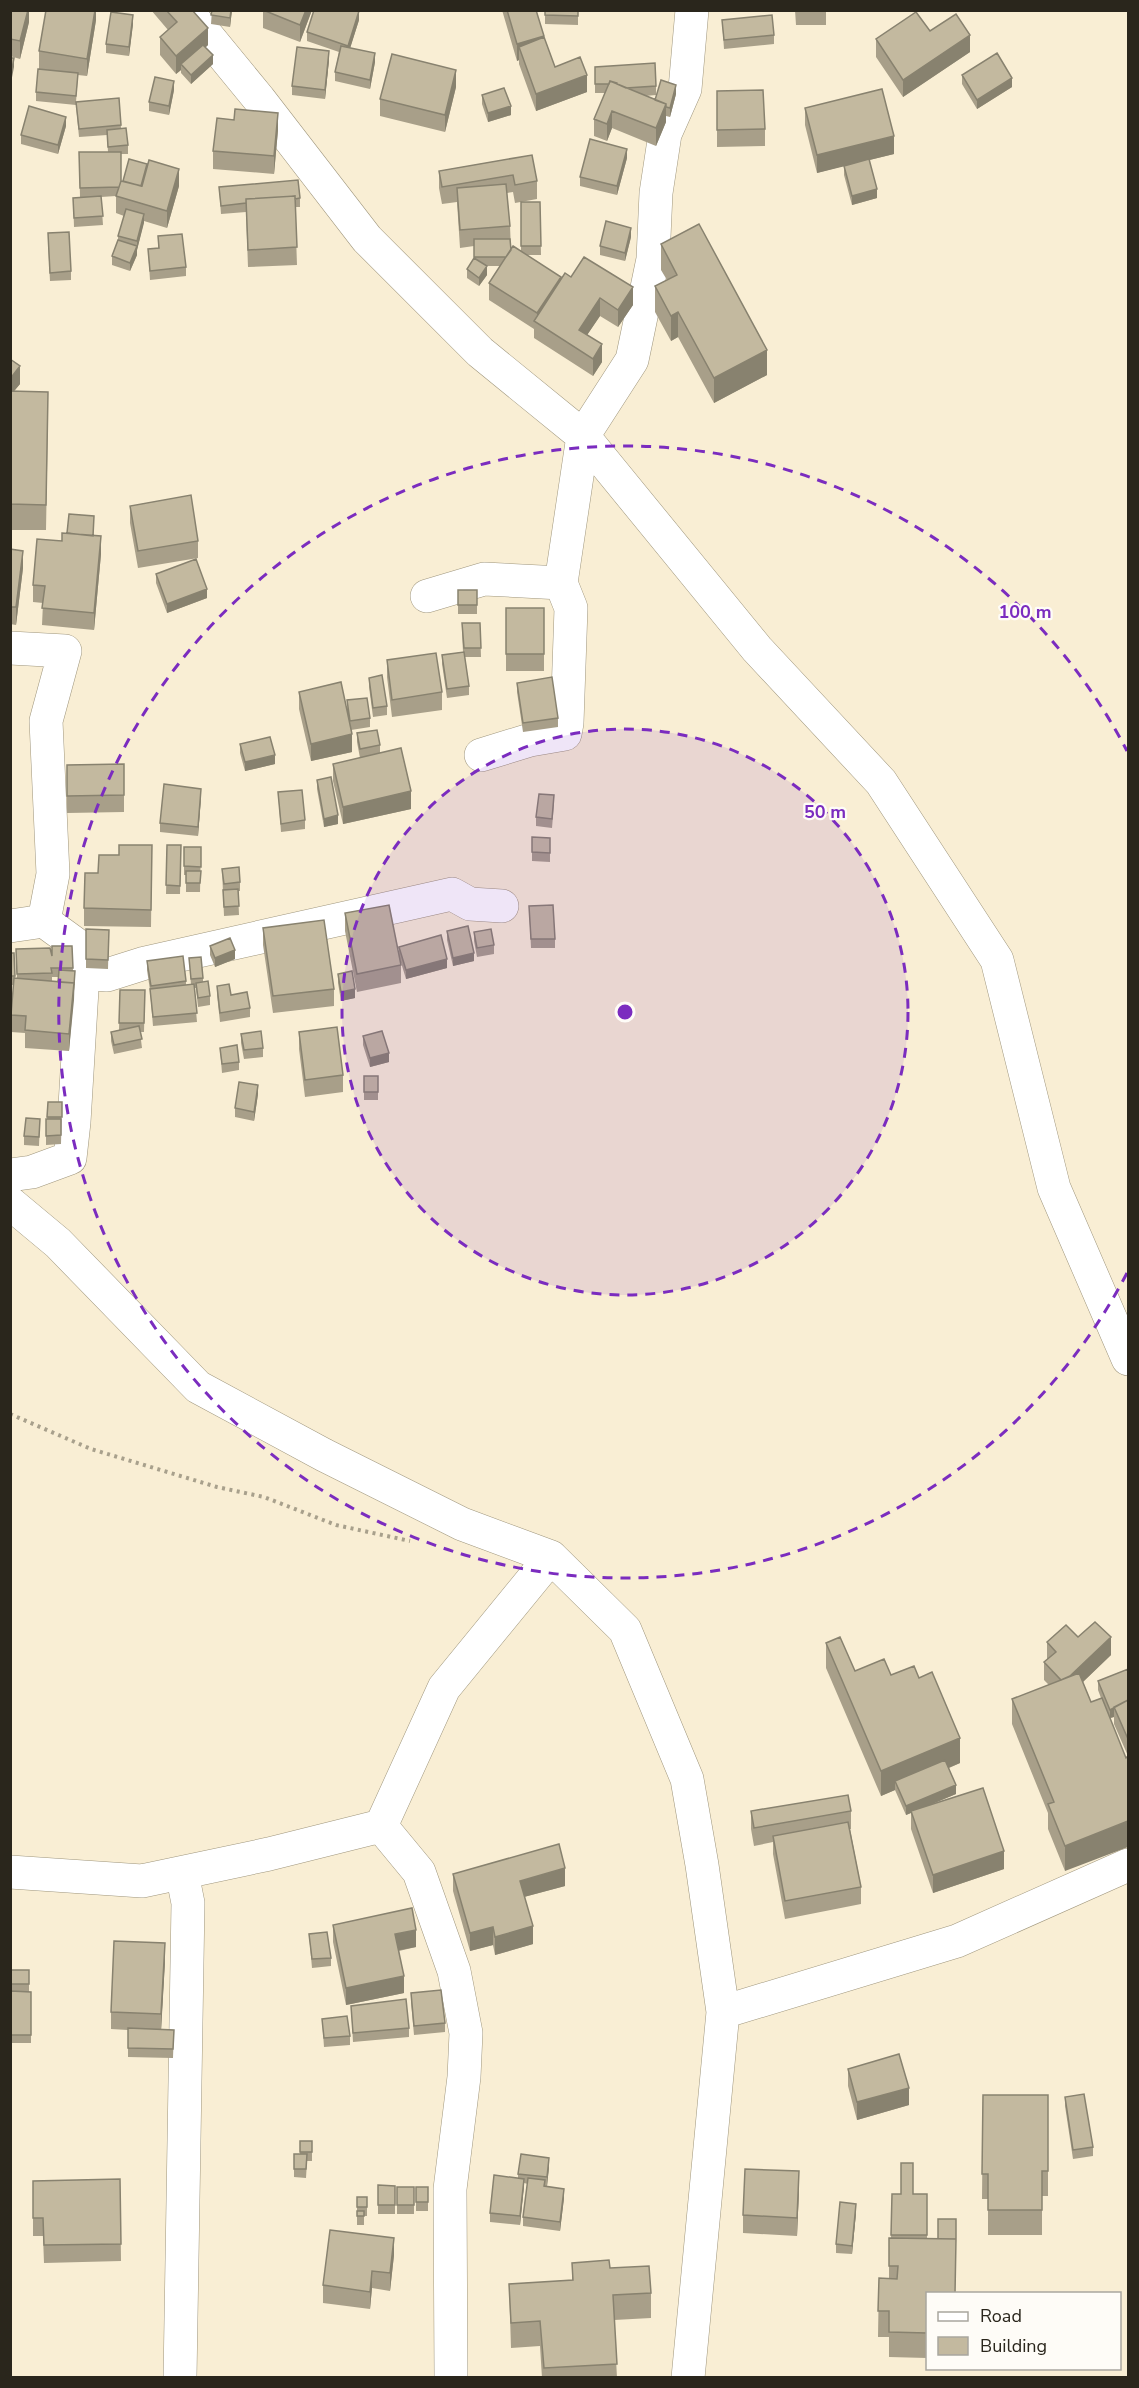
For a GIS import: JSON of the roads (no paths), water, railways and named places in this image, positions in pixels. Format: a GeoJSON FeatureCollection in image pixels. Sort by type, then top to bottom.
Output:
{"type":"FeatureCollection","features":[{"type":"Feature","properties":{"kind":"street"},"geometry":{"type":"LineString","coordinates":[[186,10],[259,99],[367,239],[480,352],[583,435],[757,649],[881,782],[997,960],[1054,1188],[1128,1359]]}},
{"type":"Feature","properties":{"kind":"street"},"geometry":{"type":"LineString","coordinates":[[481,755],[530,740],[565,734],[571,608],[561,583],[583,435],[632,360],[653,259],[656,193],[665,134],[685,89],[692,10]]}},
{"type":"Feature","properties":{"kind":"street"},"geometry":{"type":"LineString","coordinates":[[427,596],[484,579],[561,583]]}},
{"type":"Feature","properties":{"kind":"street"},"geometry":{"type":"LineString","coordinates":[[10,648],[65,651],[46,721],[53,874],[44,921]]}},
{"type":"Feature","properties":{"kind":"street"},"geometry":{"type":"LineString","coordinates":[[83,973],[107,975],[145,963],[452,894],[470,904],[502,906]]}},
{"type":"Feature","properties":{"kind":"street"},"geometry":{"type":"LineString","coordinates":[[10,926],[44,921],[77,945],[83,973],[70,1158],[32,1173],[10,1176]]}},
{"type":"Feature","properties":{"kind":"street"},"geometry":{"type":"LineString","coordinates":[[10,1203],[58,1243],[198,1387],[324,1455],[462,1524],[551,1557],[625,1630],[687,1779],[723,2012],[688,2378]]}},
{"type":"Feature","properties":{"kind":"street"},"geometry":{"type":"LineString","coordinates":[[381,1826],[444,1688],[551,1557]]}},
{"type":"Feature","properties":{"kind":"street"},"geometry":{"type":"LineString","coordinates":[[10,1872],[142,1881],[269,1854],[381,1826]]}},
{"type":"Feature","properties":{"kind":"street"},"geometry":{"type":"LineString","coordinates":[[381,1826],[419,1872],[454,1971],[466,2033],[464,2077],[450,2189],[451,2378]]}},
{"type":"Feature","properties":{"kind":"street"},"geometry":{"type":"LineString","coordinates":[[723,2012],[957,1941],[1128,1865]]}},
{"type":"Feature","properties":{"kind":"street"},"geometry":{"type":"LineString","coordinates":[[180,2378],[188,1903],[182,1873]]}}]}
